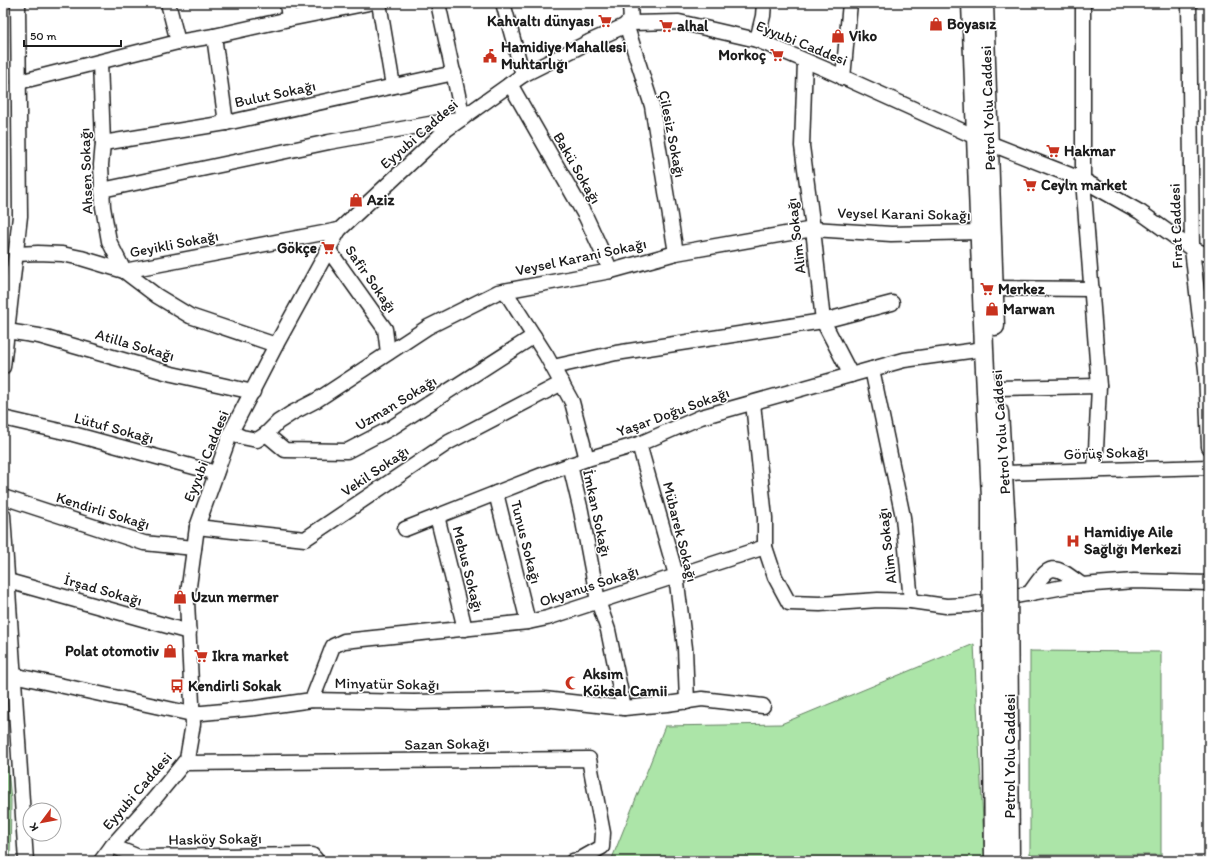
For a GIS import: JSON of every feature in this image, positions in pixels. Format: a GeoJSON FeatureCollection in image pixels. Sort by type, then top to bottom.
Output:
{"type":"FeatureCollection","features":[{"type":"Feature","properties":{"kind":"main road","name":"Petrol Yolu Caddesi"},"geometry":{"type":"LineString","coordinates":[[971,3],[994,288],[997,388],[1003,473],[999,527],[994,861]]}},
{"type":"Feature","properties":{"kind":"main road","name":"Petrol Yolu Caddesi"},"geometry":{"type":"LineString","coordinates":[[984,3],[983,140],[979,232],[991,498],[999,527],[1008,579],[1010,861]]}},
{"type":"Feature","properties":{"kind":"street"},"geometry":{"type":"LineString","coordinates":[[3,367],[20,216],[18,3]]}},
{"type":"Feature","properties":{"kind":"street"},"geometry":{"type":"LineString","coordinates":[[168,3],[178,42]]}},
{"type":"Feature","properties":{"kind":"street"},"geometry":{"type":"LineString","coordinates":[[287,3],[289,19]]}},
{"type":"Feature","properties":{"kind":"street"},"geometry":{"type":"LineString","coordinates":[[19,82],[178,42],[214,36],[369,3]]}},
{"type":"Feature","properties":{"kind":"street"},"geometry":{"type":"LineString","coordinates":[[379,3],[393,86]]}},
{"type":"Feature","properties":{"kind":"street"},"geometry":{"type":"LineString","coordinates":[[102,190],[329,142],[463,118],[438,3]]}},
{"type":"Feature","properties":{"kind":"street"},"geometry":{"type":"LineString","coordinates":[[503,3],[523,74]]}},
{"type":"Feature","properties":{"kind":"street","name":"Çilesiz Sokağı"},"geometry":{"type":"LineString","coordinates":[[630,3],[629,24],[652,106],[676,253]]}},
{"type":"Feature","properties":{"kind":"street"},"geometry":{"type":"LineString","coordinates":[[756,40],[764,16],[764,3]]}},
{"type":"Feature","properties":{"kind":"street"},"geometry":{"type":"LineString","coordinates":[[843,78],[850,3]]}},
{"type":"Feature","properties":{"kind":"street"},"geometry":{"type":"LineString","coordinates":[[1083,3],[1083,180],[1099,386],[1095,471]]}},
{"type":"Feature","properties":{"kind":"street","name":"Fırat Caddesi"},"geometry":{"type":"LineString","coordinates":[[1189,3],[1192,249],[1208,370],[1209,447]]}},
{"type":"Feature","properties":{"kind":"street","name":"Eyyubi Caddesi"},"geometry":{"type":"LineString","coordinates":[[101,861],[112,846],[155,798],[187,759],[193,724],[187,600],[197,527],[231,432],[276,345],[339,230],[447,129],[523,74],[629,24],[679,22],[756,40],[983,140],[1083,180],[1140,212],[1192,249],[1209,255]]}},
{"type":"Feature","properties":{"kind":"street"},"geometry":{"type":"LineString","coordinates":[[214,36],[226,123]]}},
{"type":"Feature","properties":{"kind":"street","name":"Alim Sokağı"},"geometry":{"type":"LineString","coordinates":[[805,61],[802,146],[823,321],[852,375]]}},
{"type":"Feature","properties":{"kind":"street","name":"Ahsen Sokağı"},"geometry":{"type":"LineString","coordinates":[[100,62],[103,143],[101,165],[103,207],[109,240],[124,272],[157,296],[190,316],[276,345]]}},
{"type":"Feature","properties":{"kind":"street","name":"Bulut Sokağı"},"geometry":{"type":"LineString","coordinates":[[103,143],[226,123],[454,73]]}},
{"type":"Feature","properties":{"kind":"street","name":"Bakü Sokağı"},"geometry":{"type":"LineString","coordinates":[[510,84],[586,217],[611,271]]}},
{"type":"Feature","properties":{"kind":"street","name":"Veysel Karani Sokağı"},"geometry":{"type":"LineString","coordinates":[[231,432],[242,437],[257,440],[266,434],[278,422],[317,400],[428,327],[498,292],[611,271],[676,253],[813,229],[891,234],[979,232]]}},
{"type":"Feature","properties":{"kind":"street","name":"Geyikli Sokağı"},"geometry":{"type":"LineString","coordinates":[[16,254],[62,254],[81,258],[124,272],[339,230]]}},
{"type":"Feature","properties":{"kind":"street","name":"Safir Sokağı"},"geometry":{"type":"LineString","coordinates":[[328,249],[385,329],[388,353]]}},
{"type":"Feature","properties":{"kind":"street"},"geometry":{"type":"LineString","coordinates":[[994,288],[1092,289]]}},
{"type":"Feature","properties":{"kind":"street","name":"İmkan Sokağı"},"geometry":{"type":"LineString","coordinates":[[506,291],[553,367],[572,402],[587,458]]}},
{"type":"Feature","properties":{"kind":"street"},"geometry":{"type":"LineString","coordinates":[[553,367],[616,353],[823,321],[892,303]]}},
{"type":"Feature","properties":{"kind":"street","name":"Atilla Sokağı"},"geometry":{"type":"LineString","coordinates":[[7,331],[39,336],[172,374],[253,392]]}},
{"type":"Feature","properties":{"kind":"street","name":"Uzman Sokağı"},"geometry":{"type":"LineString","coordinates":[[266,434],[284,450],[347,451],[391,428],[534,336]]}},
{"type":"Feature","properties":{"kind":"street","name":"Yaşar Doğu Sokağı"},"geometry":{"type":"LineString","coordinates":[[404,529],[587,458],[639,444],[701,417],[904,360],[984,349]]}},
{"type":"Feature","properties":{"kind":"street","name":"Alim Sokağı"},"geometry":{"type":"LineString","coordinates":[[872,369],[903,517],[911,600]]}},
{"type":"Feature","properties":{"kind":"street","name":"Vekil Sokağı"},"geometry":{"type":"LineString","coordinates":[[197,527],[305,539],[449,442],[562,383]]}},
{"type":"Feature","properties":{"kind":"street"},"geometry":{"type":"LineString","coordinates":[[997,388],[1099,386]]}},
{"type":"Feature","properties":{"kind":"street"},"geometry":{"type":"LineString","coordinates":[[753,403],[764,518],[765,547],[775,576],[789,603],[820,604],[878,600],[911,600],[946,606],[968,605],[1069,586],[1134,581],[1209,583]]}},
{"type":"Feature","properties":{"kind":"street","name":"Lütuf Sokağı"},"geometry":{"type":"LineString","coordinates":[[3,418],[73,434],[216,473]]}},
{"type":"Feature","properties":{"kind":"street","name":"Mübarek Sokağı"},"geometry":{"type":"LineString","coordinates":[[639,444],[676,575],[685,648],[687,702]]}},
{"type":"Feature","properties":{"kind":"street","name":"İmkan Sokağı"},"geometry":{"type":"LineString","coordinates":[[570,465],[581,511],[598,601],[608,630],[624,708]]}},
{"type":"Feature","properties":{"kind":"street","name":"Görüş Sokağı"},"geometry":{"type":"LineString","coordinates":[[1003,473],[1209,467]]}},
{"type":"Feature","properties":{"kind":"street","name":"Tunus Sokağı"},"geometry":{"type":"LineString","coordinates":[[496,493],[528,622]]}},
{"type":"Feature","properties":{"kind":"street","name":"Kendirli Sokağı"},"geometry":{"type":"LineString","coordinates":[[3,497],[144,543],[194,548]]}},
{"type":"Feature","properties":{"kind":"street"},"geometry":{"type":"LineString","coordinates":[[3,515],[26,861]]}},
{"type":"Feature","properties":{"kind":"street","name":"Mebus Sokağı"},"geometry":{"type":"LineString","coordinates":[[437,516],[465,629]]}},
{"type":"Feature","properties":{"kind":"street","name":"Okyanus Sokağı"},"geometry":{"type":"LineString","coordinates":[[312,700],[333,646],[344,641],[528,622],[547,618],[765,547]]}},
{"type":"Feature","properties":{"kind":"street"},"geometry":{"type":"LineString","coordinates":[[1029,594],[1044,573],[1049,569],[1061,570],[1082,585]]}},
{"type":"Feature","properties":{"kind":"street","name":"İrşad Sokağı"},"geometry":{"type":"LineString","coordinates":[[8,581],[189,632]]}},
{"type":"Feature","properties":{"kind":"street","name":"Minyatür Sokağı"},"geometry":{"type":"LineString","coordinates":[[13,674],[192,714],[256,708],[312,700],[414,702],[544,699],[624,708],[687,702],[702,699],[763,706]]}},
{"type":"Feature","properties":{"kind":"street","name":"Sazan Sokağı"},"geometry":{"type":"LineString","coordinates":[[184,764],[589,759],[603,833],[602,847],[579,860],[573,861]]}},
{"type":"Feature","properties":{"kind":"street"},"geometry":{"type":"LineString","coordinates":[[20,861],[22,800]]}},
{"type":"Feature","properties":{"kind":"street"},"geometry":{"type":"LineString","coordinates":[[96,861],[112,846]]}},
{"type":"Feature","properties":{"kind":"street","name":"Hasköy Sokağı"},"geometry":{"type":"LineString","coordinates":[[112,846],[139,857],[312,855],[317,861]]}},
{"type":"Feature","properties":{"kind":"green space"},"geometry":{"type":"Polygon","coordinates":[[[3,62],[6,140],[5,214],[3,231],[3,62]]]}},
{"type":"Feature","properties":{"kind":"green space"},"geometry":{"type":"Polygon","coordinates":[[[974,644],[985,861],[611,861],[665,726],[781,724],[974,644]]]}},
{"type":"Feature","properties":{"kind":"green space"},"geometry":{"type":"Polygon","coordinates":[[[1030,651],[1161,652],[1161,855],[1030,855],[1030,651]]]}},
{"type":"Feature","properties":{"kind":"green space"},"geometry":{"type":"Polygon","coordinates":[[[3,721],[11,800],[10,861],[3,861],[3,721]]]}},
{"type":"Feature","properties":{"kind":"place","name":"Kahvaltı dünyası"},"geometry":{"type":"Point","coordinates":[605,21]}},
{"type":"Feature","properties":{"kind":"place","name":"Boyasız"},"geometry":{"type":"Point","coordinates":[936,24]}},
{"type":"Feature","properties":{"kind":"place","name":"alhal"},"geometry":{"type":"Point","coordinates":[666,26]}},
{"type":"Feature","properties":{"kind":"place","name":"Viko"},"geometry":{"type":"Point","coordinates":[838,36]}},
{"type":"Feature","properties":{"kind":"place","name":"Morkoç"},"geometry":{"type":"Point","coordinates":[777,55]}},
{"type":"Feature","properties":{"kind":"place","name":"Hamidiye Mahallesi Muhtarlığı"},"geometry":{"type":"Point","coordinates":[490,56]}},
{"type":"Feature","properties":{"kind":"place","name":"Hakmar"},"geometry":{"type":"Point","coordinates":[1053,151]}},
{"type":"Feature","properties":{"kind":"place","name":"Ceyln market"},"geometry":{"type":"Point","coordinates":[1030,185]}},
{"type":"Feature","properties":{"kind":"place","name":"Aziz"},"geometry":{"type":"Point","coordinates":[356,200]}},
{"type":"Feature","properties":{"kind":"place","name":"Gökçe"},"geometry":{"type":"Point","coordinates":[328,248]}},
{"type":"Feature","properties":{"kind":"place","name":"Merkez"},"geometry":{"type":"Point","coordinates":[987,289]}},
{"type":"Feature","properties":{"kind":"place","name":"Marwan"},"geometry":{"type":"Point","coordinates":[992,309]}},
{"type":"Feature","properties":{"kind":"place","name":"Hamidiye Aile Sağlığı Merkezi"},"geometry":{"type":"Point","coordinates":[1073,541]}},
{"type":"Feature","properties":{"kind":"place","name":"Uzun mermer"},"geometry":{"type":"Point","coordinates":[180,597]}},
{"type":"Feature","properties":{"kind":"place","name":"Polat otomotiv"},"geometry":{"type":"Point","coordinates":[170,651]}},
{"type":"Feature","properties":{"kind":"place","name":"Ikra market"},"geometry":{"type":"Point","coordinates":[201,656]}},
{"type":"Feature","properties":{"kind":"place","name":"Aksım Köksal Camii"},"geometry":{"type":"Point","coordinates":[572,683]}},
{"type":"Feature","properties":{"kind":"place","name":"Kendirli Sokak"},"geometry":{"type":"Point","coordinates":[177,686]}}]}
